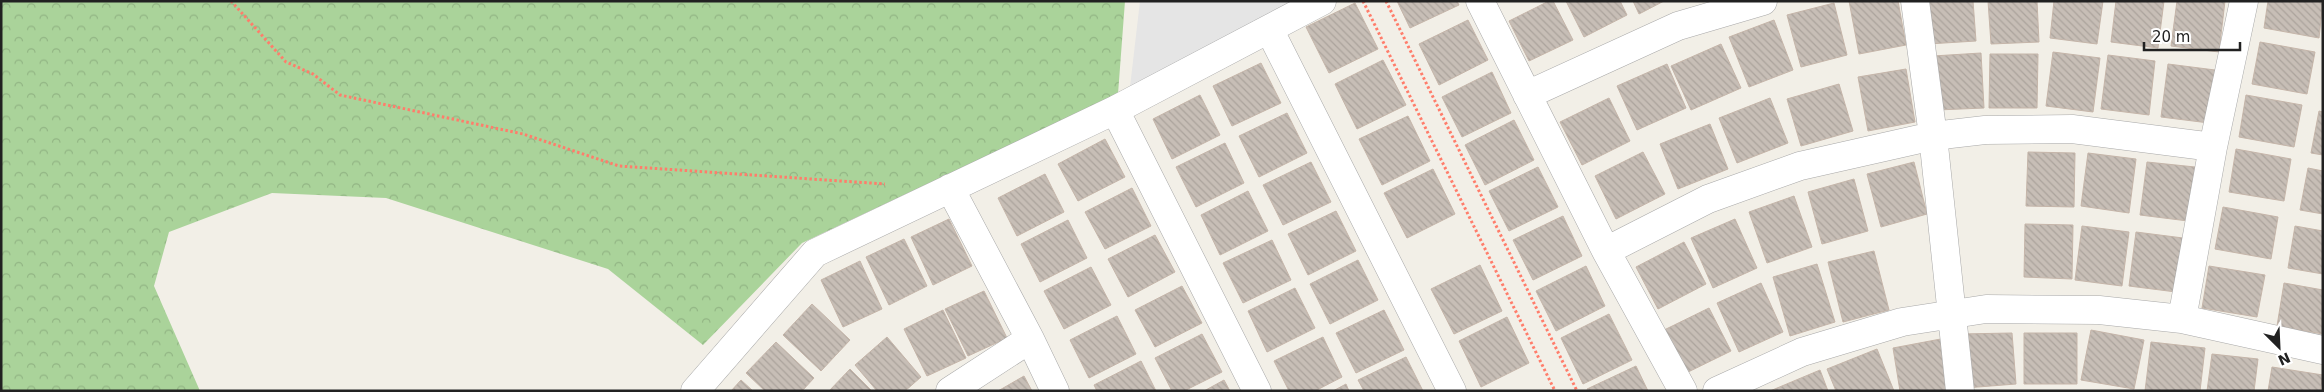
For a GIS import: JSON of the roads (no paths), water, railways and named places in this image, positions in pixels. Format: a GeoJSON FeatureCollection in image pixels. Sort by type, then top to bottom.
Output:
{"type":"FeatureCollection","features":[{"type":"Feature","properties":{"kind":"street"},"geometry":{"type":"LineString","coordinates":[[695,391],[815,253],[1115,110],[1322,1]]}},
{"type":"Feature","properties":{"kind":"street"},"geometry":{"type":"LineString","coordinates":[[1480,1],[1606,251],[1683,391]]}},
{"type":"Feature","properties":{"kind":"street"},"geometry":{"type":"LineString","coordinates":[[1527,94],[1678,26],[1763,1]]}},
{"type":"Feature","properties":{"kind":"street"},"geometry":{"type":"LineString","coordinates":[[1915,1],[1933,136],[1960,391]]}},
{"type":"Feature","properties":{"kind":"street"},"geometry":{"type":"LineString","coordinates":[[2182,318],[2212,147],[2244,1]]}},
{"type":"Feature","properties":{"kind":"street"},"geometry":{"type":"LineString","coordinates":[[1269,29],[1452,391]]}},
{"type":"Feature","properties":{"kind":"street"},"geometry":{"type":"LineString","coordinates":[[1115,110],[1257,391]]}},
{"type":"Feature","properties":{"kind":"street"},"geometry":{"type":"LineString","coordinates":[[1606,251],[1708,199],[1800,166],[1933,136],[1985,130],[2072,129],[2212,147]]}},
{"type":"Feature","properties":{"kind":"street"},"geometry":{"type":"LineString","coordinates":[[950,188],[1030,339],[1055,391]]}},
{"type":"Feature","properties":{"kind":"street"},"geometry":{"type":"LineString","coordinates":[[1718,391],[1802,352],[1902,322],[1986,309],[2099,310],[2182,318],[2323,350]]}},
{"type":"Feature","properties":{"kind":"street"},"geometry":{"type":"LineString","coordinates":[[950,391],[1030,339]]}}]}
